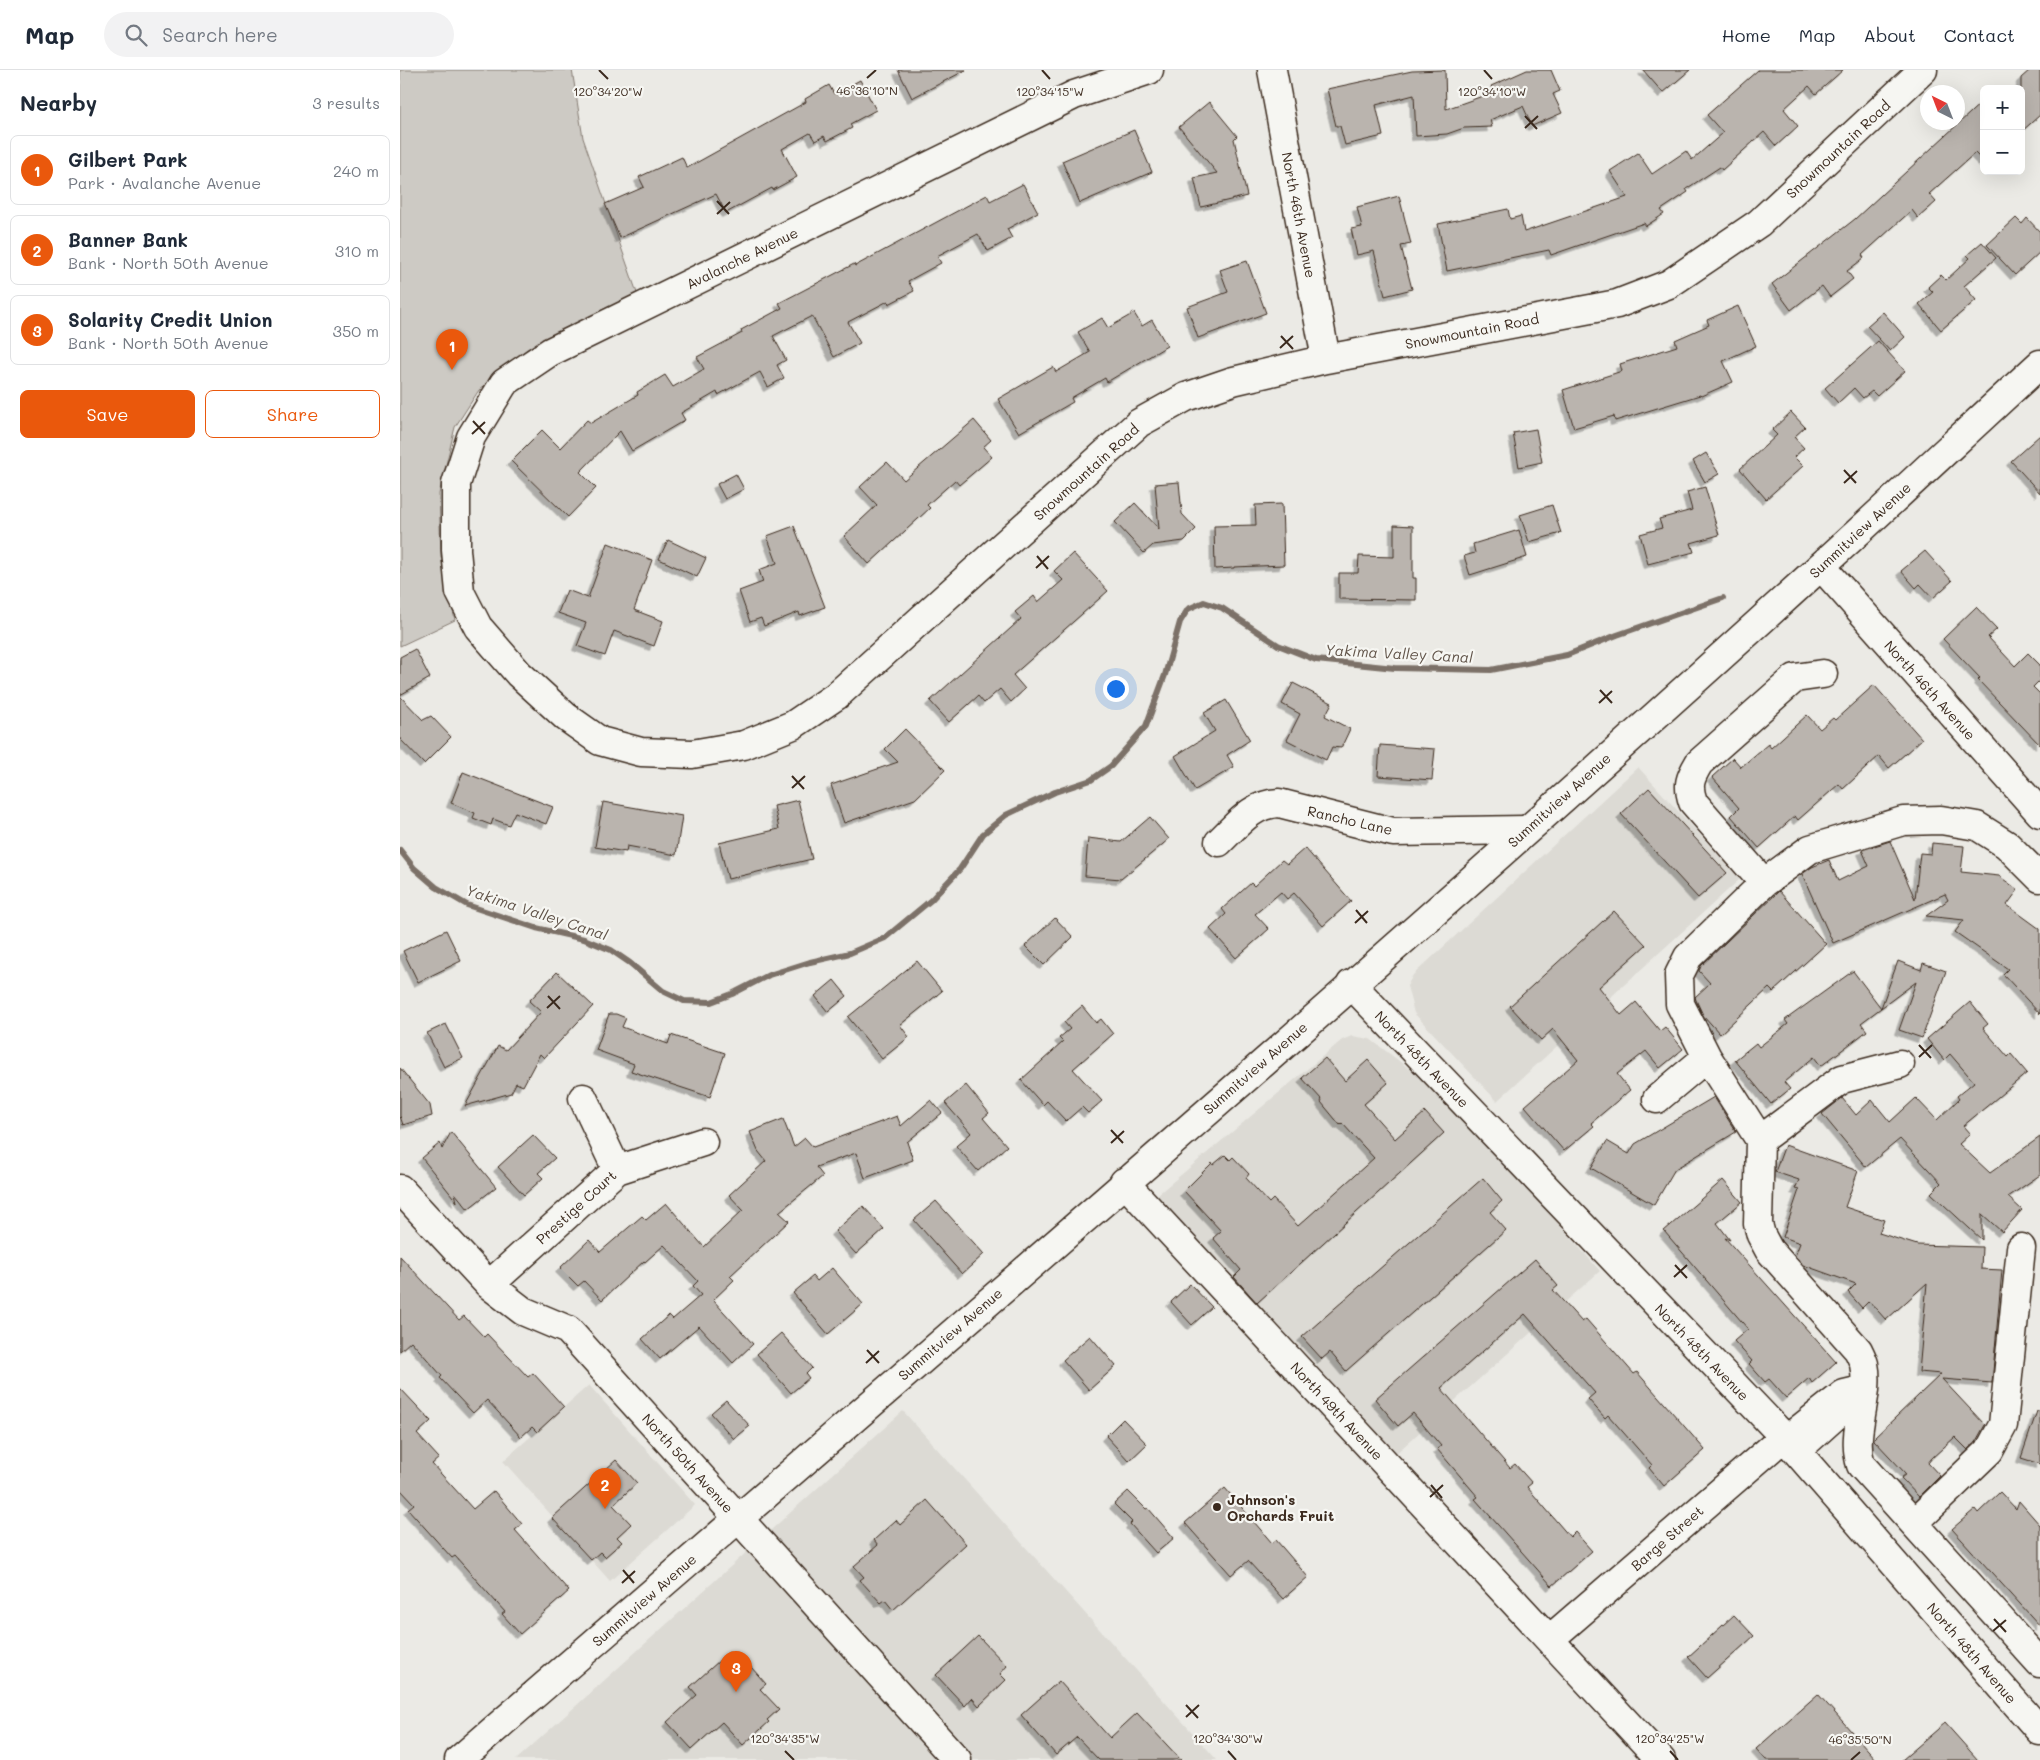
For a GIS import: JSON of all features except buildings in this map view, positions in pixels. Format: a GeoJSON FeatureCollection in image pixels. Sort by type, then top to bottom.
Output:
{"type":"FeatureCollection","features":[{"type":"Feature","properties":{"kind":"street","name":"Avalanche Avenue"},"geometry":{"type":"LineString","coordinates":[[456,550],[456,484],[470,436],[504,382],[550,352],[1074,95],[1149,70]]}},
{"type":"Feature","properties":{"kind":"street","name":"North 46th Avenue"},"geometry":{"type":"LineString","coordinates":[[1272,70],[1326,359]]}},
{"type":"Feature","properties":{"kind":"street","name":"Snowmountain Road"},"geometry":{"type":"LineString","coordinates":[[456,550],[460,592],[478,627],[519,674],[566,717],[600,741],[641,752],[692,754],[744,745],[793,725],[836,696],[1139,423],[1186,397],[1233,381],[1326,359],[1617,304],[1670,284],[1759,222],[1923,70]]}},
{"type":"Feature","properties":{"kind":"street","name":"Summitview Avenue"},"geometry":{"type":"LineString","coordinates":[[460,1760],[1526,830],[1821,566],[2040,364]]}},
{"type":"Feature","properties":{"kind":"street","name":"North 46th Avenue"},"geometry":{"type":"LineString","coordinates":[[1821,566],[2040,813]]}},
{"type":"Feature","properties":{"kind":"street"},"geometry":{"type":"LineString","coordinates":[[1764,883],[1692,802],[1688,790],[1692,775],[1699,763],[1795,678],[1823,674]]}},
{"type":"Feature","properties":{"kind":"street","name":"Rancho Lane"},"geometry":{"type":"LineString","coordinates":[[1219,842],[1248,814],[1265,804],[1279,803],[1393,832],[1526,830]]}},
{"type":"Feature","properties":{"kind":"street"},"geometry":{"type":"LineString","coordinates":[[2040,878],[2007,845],[1977,826],[1941,820],[1903,821],[1810,849],[1764,883],[1688,957],[1679,975],[1680,1004],[1707,1058],[1760,1140],[1758,1224],[1761,1235],[1769,1250],[1858,1350],[1864,1364],[1865,1389],[1858,1440],[1858,1456],[1861,1465],[2040,1662]]}},
{"type":"Feature","properties":{"kind":"street","name":"North 48th Avenue"},"geometry":{"type":"LineString","coordinates":[[1351,984],[1790,1444],[2040,1731]]}},
{"type":"Feature","properties":{"kind":"street"},"geometry":{"type":"LineString","coordinates":[[1657,1099],[1707,1058]]}},
{"type":"Feature","properties":{"kind":"street"},"geometry":{"type":"LineString","coordinates":[[1760,1140],[1842,1079],[1900,1064]]}},
{"type":"Feature","properties":{"kind":"street"},"geometry":{"type":"LineString","coordinates":[[583,1098],[617,1170]]}},
{"type":"Feature","properties":{"kind":"street","name":"Prestige Court"},"geometry":{"type":"LineString","coordinates":[[489,1284],[617,1170],[703,1142]]}},
{"type":"Feature","properties":{"kind":"street","name":"North 49th Avenue"},"geometry":{"type":"LineString","coordinates":[[1124,1182],[1661,1760]]}},
{"type":"Feature","properties":{"kind":"street","name":"North 50th Avenue"},"geometry":{"type":"LineString","coordinates":[[400,1189],[489,1284],[523,1311],[568,1330],[957,1760]]}},
{"type":"Feature","properties":{"kind":"street"},"geometry":{"type":"LineString","coordinates":[[1914,1523],[1989,1451],[2003,1425],[2021,1248]]}},
{"type":"Feature","properties":{"kind":"street","name":"Barge Street"},"geometry":{"type":"LineString","coordinates":[[1550,1639],[1790,1444],[1865,1389]]}},
{"type":"Feature","properties":{"kind":"shaded area"},"geometry":{"type":"Polygon","coordinates":[[[400,70],[572,70],[583,138],[637,293],[527,349],[479,390],[455,427],[439,494],[441,557],[455,620],[400,646],[400,70]]]}},
{"type":"Feature","properties":{"kind":"shaded area"},"geometry":{"type":"Polygon","coordinates":[[[1638,767],[1740,879],[1497,1101],[1414,1013],[1407,986],[1413,975],[1638,767]]]}},
{"type":"Feature","properties":{"kind":"shaded area"},"geometry":{"type":"Polygon","coordinates":[[[1352,1036],[1370,1039],[1448,1098],[1600,1271],[1393,1456],[1157,1195],[1342,1040],[1352,1036]]]}},
{"type":"Feature","properties":{"kind":"shaded area"},"geometry":{"type":"Polygon","coordinates":[[[589,1385],[695,1505],[610,1581],[503,1461],[589,1385]]]}},
{"type":"Feature","properties":{"kind":"shaded area"},"geometry":{"type":"Polygon","coordinates":[[[903,1411],[1217,1760],[516,1760],[903,1411]]]}},
{"type":"Feature","properties":{"kind":"waterway","name":"Yakima Valley Canal"},"geometry":{"type":"LineString","coordinates":[[400,850],[414,868],[436,887],[467,905],[536,928],[584,939],[611,950],[630,963],[663,991],[684,1001],[711,1002],[732,994],[769,975],[810,962],[850,953],[885,938],[931,900],[960,869],[983,834],[1006,815],[1055,792],[1091,780],[1111,766],[1146,726],[1165,675],[1180,622],[1188,609],[1204,602],[1222,608],[1278,645],[1316,660],[1395,668],[1491,670],[1567,655],[1617,635],[1723,598]]}},
{"type":"Feature","properties":{"kind":"place","name":"Gilbert Park"},"geometry":{"type":"Point","coordinates":[452,370]}},
{"type":"Feature","properties":{"kind":"place","name":"Johnson's Orchards Fruit"},"geometry":{"type":"Point","coordinates":[1217,1507]}},
{"type":"Feature","properties":{"kind":"place","name":"Banner Bank"},"geometry":{"type":"Point","coordinates":[605,1509]}},
{"type":"Feature","properties":{"kind":"place","name":"Solarity Credit Union"},"geometry":{"type":"Point","coordinates":[736,1692]}}]}
